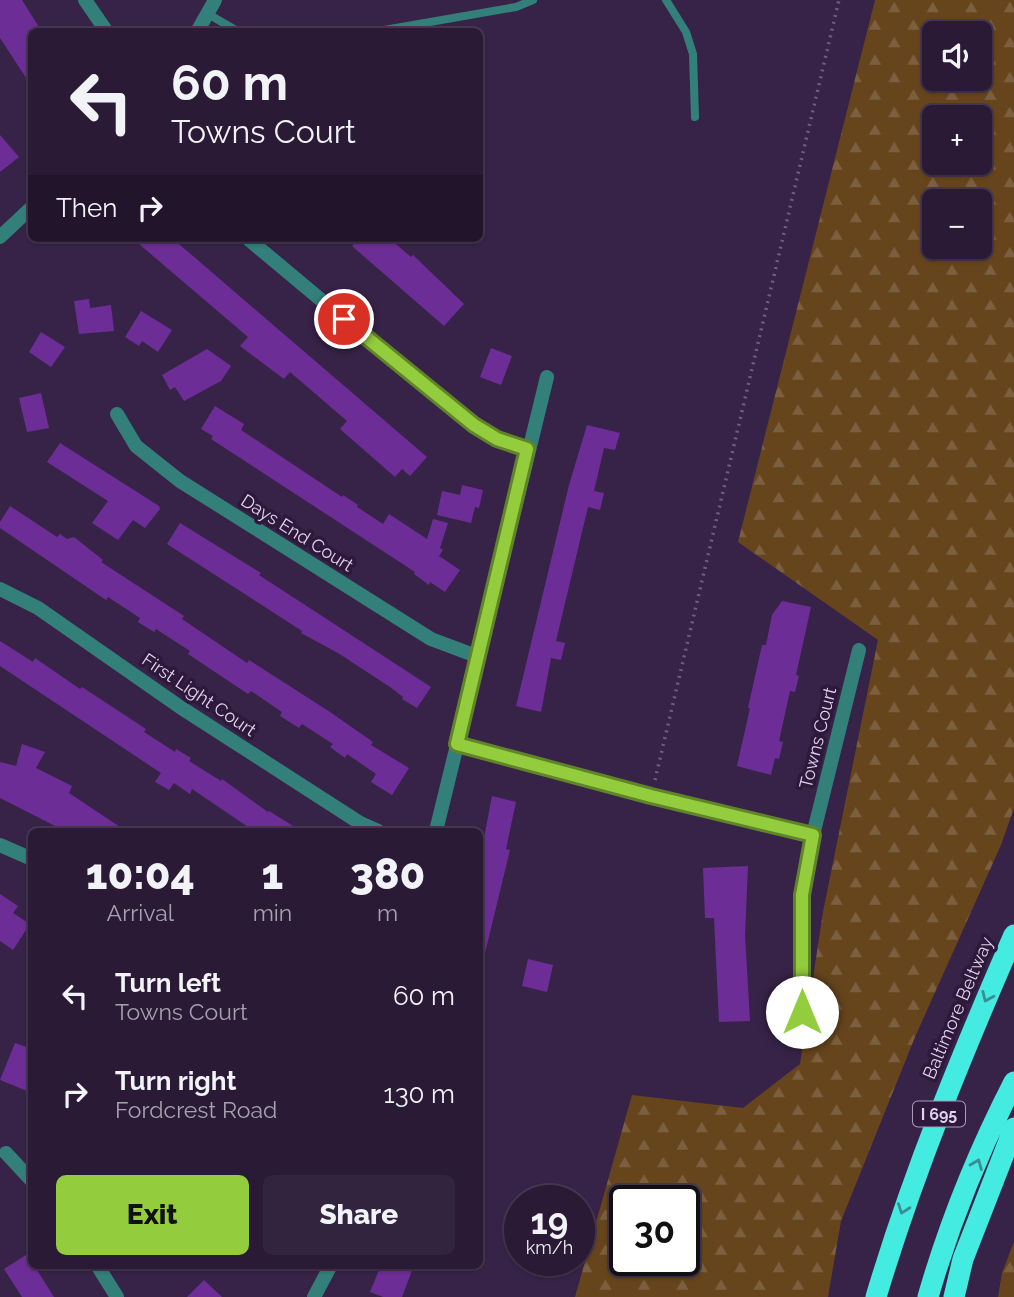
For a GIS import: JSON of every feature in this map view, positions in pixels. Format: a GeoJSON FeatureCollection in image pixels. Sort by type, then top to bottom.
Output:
{"type":"FeatureCollection","features":[{"type":"Feature","properties":{"kind":"highway","name":"Baltimore Beltway"},"geometry":{"type":"LineString","coordinates":[[876,1297],[896,1229],[934,1126],[1014,935]]}},
{"type":"Feature","properties":{"kind":"highway","name":"I 695"},"geometry":{"type":"LineString","coordinates":[[928,1297],[954,1220],[1014,1082]]}},
{"type":"Feature","properties":{"kind":"highway"},"geometry":{"type":"LineString","coordinates":[[954,1297],[962,1259],[1014,1128]]}},
{"type":"Feature","properties":{"kind":"street"},"geometry":{"type":"LineString","coordinates":[[85,0],[104,28]]}},
{"type":"Feature","properties":{"kind":"street"},"geometry":{"type":"LineString","coordinates":[[199,28],[215,0]]}},
{"type":"Feature","properties":{"kind":"street"},"geometry":{"type":"LineString","coordinates":[[0,237],[28,211]]}},
{"type":"Feature","properties":{"kind":"street"},"geometry":{"type":"LineString","coordinates":[[252,242],[453,409],[497,439],[527,449]]}},
{"type":"Feature","properties":{"kind":"street"},"geometry":{"type":"LineString","coordinates":[[437,828],[527,449],[547,377]]}},
{"type":"Feature","properties":{"kind":"street","name":"Days End Court"},"geometry":{"type":"LineString","coordinates":[[117,414],[136,446],[180,481],[431,639],[479,657]]}},
{"type":"Feature","properties":{"kind":"street","name":"First Light Court"},"geometry":{"type":"LineString","coordinates":[[0,589],[38,608],[180,706],[371,828]]}},
{"type":"Feature","properties":{"kind":"street","name":"Towns Court"},"geometry":{"type":"LineString","coordinates":[[802,1012],[802,895],[813,835],[859,650]]}},
{"type":"Feature","properties":{"kind":"street"},"geometry":{"type":"LineString","coordinates":[[457,744],[651,796],[813,835]]}},
{"type":"Feature","properties":{"kind":"street"},"geometry":{"type":"LineString","coordinates":[[0,845],[28,857]]}},
{"type":"Feature","properties":{"kind":"street"},"geometry":{"type":"LineString","coordinates":[[6,1153],[28,1177]]}},
{"type":"Feature","properties":{"kind":"street"},"geometry":{"type":"LineString","coordinates":[[100,1269],[117,1297]]}},
{"type":"Feature","properties":{"kind":"street"},"geometry":{"type":"LineString","coordinates":[[314,1297],[329,1269]]}},
{"type":"Feature","properties":{"kind":"lane"},"geometry":{"type":"LineString","coordinates":[[396,28],[516,7],[533,0]]}},
{"type":"Feature","properties":{"kind":"lane"},"geometry":{"type":"LineString","coordinates":[[666,0],[686,32],[694,54],[695,117]]}},
{"type":"Feature","properties":{"kind":"lane"},"geometry":{"type":"LineString","coordinates":[[208,14],[232,28]]}},
{"type":"Feature","properties":{"kind":"path"},"geometry":{"type":"LineString","coordinates":[[651,796],[839,0]]}},
{"type":"Feature","properties":{"kind":"green space"},"geometry":{"type":"Polygon","coordinates":[[[875,0],[1014,0],[1014,808],[1001,845],[915,1037],[841,1221],[828,1297],[575,1297],[581,1276],[595,1276],[595,1226],[632,1095],[743,1108],[800,1064],[823,912],[878,640],[738,542],[875,0]]]}},
{"type":"Feature","properties":{"kind":"green space"},"geometry":{"type":"Polygon","coordinates":[[[1014,1242],[1014,1297],[998,1297],[1002,1273],[1014,1242]]]}},
{"type":"Feature","properties":{"kind":"building"},"geometry":{"type":"Polygon","coordinates":[[[0,0],[22,0],[40,28],[28,28],[28,81],[0,38],[0,0]]]}},
{"type":"Feature","properties":{"kind":"building"},"geometry":{"type":"Polygon","coordinates":[[[0,135],[19,157],[0,172],[0,135]]]}},
{"type":"Feature","properties":{"kind":"building"},"geometry":{"type":"Polygon","coordinates":[[[137,242],[177,242],[427,457],[410,476],[402,469],[395,477],[340,429],[347,421],[290,372],[284,379],[240,346],[248,337],[137,242]]]}},
{"type":"Feature","properties":{"kind":"building"},"geometry":{"type":"Polygon","coordinates":[[[356,242],[394,242],[411,257],[413,255],[464,304],[444,326],[352,246],[356,242]]]}},
{"type":"Feature","properties":{"kind":"building"},"geometry":{"type":"Polygon","coordinates":[[[89,299],[90,308],[111,305],[114,331],[79,334],[74,301],[89,299]]]}},
{"type":"Feature","properties":{"kind":"building"},"geometry":{"type":"Polygon","coordinates":[[[141,311],[172,330],[158,352],[142,341],[139,346],[125,337],[141,311]]]}},
{"type":"Feature","properties":{"kind":"building"},"geometry":{"type":"Polygon","coordinates":[[[41,332],[65,347],[51,367],[29,352],[41,332]]]}},
{"type":"Feature","properties":{"kind":"building"},"geometry":{"type":"Polygon","coordinates":[[[491,348],[512,356],[501,385],[480,377],[491,348]]]}},
{"type":"Feature","properties":{"kind":"building"},"geometry":{"type":"Polygon","coordinates":[[[207,349],[231,366],[221,381],[184,401],[175,387],[170,390],[162,375],[207,349]]]}},
{"type":"Feature","properties":{"kind":"building"},"geometry":{"type":"Polygon","coordinates":[[[41,393],[49,428],[27,432],[19,398],[41,393]]]}},
{"type":"Feature","properties":{"kind":"building"},"geometry":{"type":"Polygon","coordinates":[[[215,406],[244,424],[241,430],[342,497],[343,495],[383,524],[389,514],[427,539],[433,519],[448,523],[440,548],[443,550],[439,556],[460,570],[445,592],[430,582],[429,585],[414,574],[415,572],[211,439],[213,436],[201,429],[215,406]]]}},
{"type":"Feature","properties":{"kind":"building"},"geometry":{"type":"Polygon","coordinates":[[[587,425],[620,433],[615,450],[604,448],[594,491],[604,493],[600,510],[588,507],[556,641],[565,643],[561,660],[551,658],[541,712],[516,706],[569,485],[587,425]]]}},
{"type":"Feature","properties":{"kind":"building"},"geometry":{"type":"Polygon","coordinates":[[[60,443],[159,506],[160,509],[145,528],[133,520],[118,540],[92,523],[108,501],[47,462],[60,443]]]}},
{"type":"Feature","properties":{"kind":"building"},"geometry":{"type":"Polygon","coordinates":[[[462,485],[483,490],[479,508],[475,507],[471,523],[437,515],[442,491],[460,495],[462,485]]]}},
{"type":"Feature","properties":{"kind":"building"},"geometry":{"type":"Polygon","coordinates":[[[10,506],[57,537],[60,534],[67,539],[74,537],[103,560],[101,562],[184,616],[182,619],[247,663],[249,660],[330,712],[373,742],[371,745],[409,768],[392,795],[371,782],[376,774],[347,754],[345,758],[330,747],[333,744],[302,724],[299,728],[280,716],[282,712],[251,691],[248,694],[188,654],[190,651],[156,629],[154,632],[138,622],[140,618],[108,597],[106,600],[0,528],[0,522],[10,506]]]}},
{"type":"Feature","properties":{"kind":"building"},"geometry":{"type":"Polygon","coordinates":[[[180,523],[261,573],[259,575],[431,687],[417,708],[402,699],[403,697],[390,687],[301,633],[302,631],[167,544],[180,523]]]}},
{"type":"Feature","properties":{"kind":"building"},"geometry":{"type":"Polygon","coordinates":[[[782,601],[811,607],[796,675],[799,676],[795,692],[790,691],[779,741],[783,742],[771,775],[737,766],[762,645],[766,645],[772,615],[782,601]]]}},
{"type":"Feature","properties":{"kind":"building"},"geometry":{"type":"Polygon","coordinates":[[[0,641],[33,662],[35,658],[80,689],[82,687],[146,729],[144,732],[175,752],[176,749],[191,758],[189,761],[221,781],[222,779],[268,812],[296,828],[250,828],[192,789],[190,794],[174,783],[169,790],[155,782],[161,773],[0,666],[0,641]]]}},
{"type":"Feature","properties":{"kind":"building"},"geometry":{"type":"Polygon","coordinates":[[[22,744],[45,752],[36,768],[72,786],[69,793],[122,828],[59,828],[0,798],[0,762],[16,766],[22,744]]]}},
{"type":"Feature","properties":{"kind":"building"},"geometry":{"type":"Polygon","coordinates":[[[492,796],[516,802],[506,849],[510,850],[485,953],[483,953],[483,843],[492,796]]]}},
{"type":"Feature","properties":{"kind":"building"},"geometry":{"type":"Polygon","coordinates":[[[748,866],[745,935],[750,1021],[719,1022],[714,918],[705,918],[703,868],[748,866]]]}},
{"type":"Feature","properties":{"kind":"building"},"geometry":{"type":"Polygon","coordinates":[[[0,894],[18,906],[13,913],[28,923],[28,927],[13,950],[0,941],[0,894]]]}},
{"type":"Feature","properties":{"kind":"building"},"geometry":{"type":"Polygon","coordinates":[[[528,959],[553,965],[547,992],[522,986],[528,959]]]}},
{"type":"Feature","properties":{"kind":"building"},"geometry":{"type":"Polygon","coordinates":[[[15,1043],[28,1048],[28,1091],[0,1080],[15,1043]]]}},
{"type":"Feature","properties":{"kind":"building"},"geometry":{"type":"Polygon","coordinates":[[[28,1254],[28,1269],[38,1269],[54,1297],[22,1297],[4,1269],[28,1254]]]}},
{"type":"Feature","properties":{"kind":"building"},"geometry":{"type":"Polygon","coordinates":[[[379,1269],[412,1269],[402,1297],[383,1297],[370,1292],[379,1269]]]}},
{"type":"Feature","properties":{"kind":"building"},"geometry":{"type":"Polygon","coordinates":[[[204,1280],[222,1297],[187,1297],[204,1280]]]}},
{"type":"Feature","properties":{"kind":"route"},"geometry":{"type":"LineString","coordinates":[[344,319],[474,425],[497,439],[527,449],[457,744],[651,796],[813,835],[802,895],[802,1012]]}}]}
